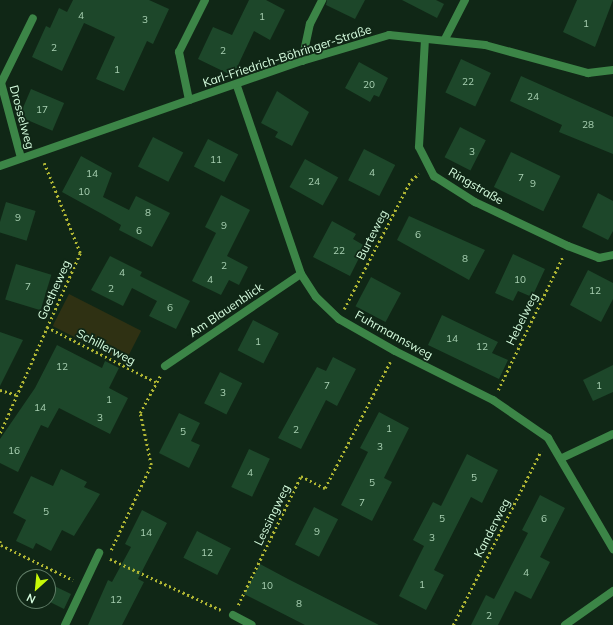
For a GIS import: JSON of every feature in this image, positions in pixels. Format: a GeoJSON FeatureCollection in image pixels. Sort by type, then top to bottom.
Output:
{"type":"FeatureCollection","features":[{"type":"Feature","properties":{"kind":"street"},"geometry":{"type":"LineString","coordinates":[[189,100],[179,52],[205,0]]}},
{"type":"Feature","properties":{"kind":"street"},"geometry":{"type":"LineString","coordinates":[[302,62],[310,24],[322,0]]}},
{"type":"Feature","properties":{"kind":"street"},"geometry":{"type":"LineString","coordinates":[[445,39],[465,0]]}},
{"type":"Feature","properties":{"kind":"street","name":"Drosselweg"},"geometry":{"type":"LineString","coordinates":[[21,158],[1,83],[33,18]]}},
{"type":"Feature","properties":{"kind":"street","name":"Karl-Friedrich-Böhringer-Straße"},"geometry":{"type":"LineString","coordinates":[[0,166],[189,100],[237,86],[302,62],[389,35],[425,39],[445,39],[485,45],[588,73],[613,70]]}},
{"type":"Feature","properties":{"kind":"street","name":"Ringstraße"},"geometry":{"type":"LineString","coordinates":[[425,39],[419,147],[434,176],[475,202],[568,246],[599,258],[613,255]]}},
{"type":"Feature","properties":{"kind":"street","name":"Fuhrmannsweg"},"geometry":{"type":"LineString","coordinates":[[237,86],[301,274],[316,297],[339,318],[395,352],[493,400],[548,438],[562,458],[613,549]]}},
{"type":"Feature","properties":{"kind":"street","name":"Am Blauenblick"},"geometry":{"type":"LineString","coordinates":[[164,366],[301,274]]}},
{"type":"Feature","properties":{"kind":"street"},"geometry":{"type":"LineString","coordinates":[[562,458],[613,434]]}},
{"type":"Feature","properties":{"kind":"street"},"geometry":{"type":"LineString","coordinates":[[65,625],[98,553]]}},
{"type":"Feature","properties":{"kind":"street"},"geometry":{"type":"LineString","coordinates":[[564,625],[613,591]]}},
{"type":"Feature","properties":{"kind":"street"},"geometry":{"type":"LineString","coordinates":[[232,615],[252,625]]}},
{"type":"Feature","properties":{"kind":"path","name":"Goetheweg"},"geometry":{"type":"LineString","coordinates":[[0,433],[80,253],[40,152]]}},
{"type":"Feature","properties":{"kind":"path","name":"Burteweg"},"geometry":{"type":"LineString","coordinates":[[339,318],[411,180],[430,167]]}},
{"type":"Feature","properties":{"kind":"path","name":"Hebelweg"},"geometry":{"type":"LineString","coordinates":[[493,400],[568,246]]}},
{"type":"Feature","properties":{"kind":"path","name":"Schillerweg"},"geometry":{"type":"LineString","coordinates":[[47,327],[156,382]]}},
{"type":"Feature","properties":{"kind":"path","name":"Lessingweg"},"geometry":{"type":"LineString","coordinates":[[232,615],[301,476],[325,488],[395,352]]}},
{"type":"Feature","properties":{"kind":"path"},"geometry":{"type":"LineString","coordinates":[[108,558],[152,465],[140,413],[164,366]]}},
{"type":"Feature","properties":{"kind":"path"},"geometry":{"type":"LineString","coordinates":[[0,390],[17,395]]}},
{"type":"Feature","properties":{"kind":"path","name":"Kanderweg"},"geometry":{"type":"LineString","coordinates":[[453,625],[548,438]]}},
{"type":"Feature","properties":{"kind":"path"},"geometry":{"type":"LineString","coordinates":[[0,541],[1,545],[84,585]]}},
{"type":"Feature","properties":{"kind":"path"},"geometry":{"type":"LineString","coordinates":[[98,553],[232,615]]}},
{"type":"Feature","properties":{"kind":"green space"},"geometry":{"type":"Polygon","coordinates":[[[69,294],[141,331],[125,363],[53,326],[69,294]]]}},
{"type":"Feature","properties":{"kind":"building"},"geometry":{"type":"Polygon","coordinates":[[[73,0],[149,0],[169,9],[153,44],[147,41],[124,91],[96,79],[115,37],[84,23],[62,71],[32,57],[46,26],[50,28],[59,8],[67,12],[73,0]]]}},
{"type":"Feature","properties":{"kind":"building"},"geometry":{"type":"Polygon","coordinates":[[[249,0],[266,0],[285,10],[270,40],[254,31],[233,76],[198,59],[213,27],[232,35],[249,0]]]}},
{"type":"Feature","properties":{"kind":"building"},"geometry":{"type":"Polygon","coordinates":[[[327,0],[365,0],[355,19],[326,5],[327,0]]]}},
{"type":"Feature","properties":{"kind":"building"},"geometry":{"type":"Polygon","coordinates":[[[402,0],[436,0],[444,4],[437,18],[402,0]]]}},
{"type":"Feature","properties":{"kind":"building"},"geometry":{"type":"Polygon","coordinates":[[[577,0],[613,0],[595,47],[563,32],[577,0]]]}},
{"type":"Feature","properties":{"kind":"building"},"geometry":{"type":"Polygon","coordinates":[[[461,59],[491,73],[475,106],[445,93],[461,59]]]}},
{"type":"Feature","properties":{"kind":"building"},"geometry":{"type":"Polygon","coordinates":[[[359,62],[388,78],[379,97],[374,95],[370,102],[345,88],[359,62]]]}},
{"type":"Feature","properties":{"kind":"building"},"geometry":{"type":"Polygon","coordinates":[[[521,76],[613,117],[613,154],[559,132],[562,125],[510,101],[521,76]]]}},
{"type":"Feature","properties":{"kind":"building"},"geometry":{"type":"Polygon","coordinates":[[[31,89],[64,103],[52,131],[19,117],[31,89]]]}},
{"type":"Feature","properties":{"kind":"building"},"geometry":{"type":"Polygon","coordinates":[[[277,91],[309,112],[292,146],[275,137],[278,132],[261,123],[277,91]]]}},
{"type":"Feature","properties":{"kind":"building"},"geometry":{"type":"Polygon","coordinates":[[[460,127],[486,140],[470,170],[445,157],[460,127]]]}},
{"type":"Feature","properties":{"kind":"building"},"geometry":{"type":"Polygon","coordinates":[[[153,137],[183,152],[168,182],[138,166],[153,137]]]}},
{"type":"Feature","properties":{"kind":"building"},"geometry":{"type":"Polygon","coordinates":[[[208,139],[238,154],[224,182],[194,167],[208,139]]]}},
{"type":"Feature","properties":{"kind":"building"},"geometry":{"type":"Polygon","coordinates":[[[364,149],[395,165],[379,196],[348,180],[364,149]]]}},
{"type":"Feature","properties":{"kind":"building"},"geometry":{"type":"Polygon","coordinates":[[[511,152],[560,176],[543,211],[494,187],[511,152]]]}},
{"type":"Feature","properties":{"kind":"building"},"geometry":{"type":"Polygon","coordinates":[[[81,156],[112,173],[103,197],[129,210],[136,196],[170,213],[152,247],[119,230],[121,225],[62,192],[81,156]]]}},
{"type":"Feature","properties":{"kind":"building"},"geometry":{"type":"Polygon","coordinates":[[[305,159],[338,177],[323,205],[289,187],[305,159]]]}},
{"type":"Feature","properties":{"kind":"building"},"geometry":{"type":"Polygon","coordinates":[[[598,193],[613,201],[613,231],[608,240],[582,227],[598,193]]]}},
{"type":"Feature","properties":{"kind":"building"},"geometry":{"type":"Polygon","coordinates":[[[221,195],[250,210],[227,256],[248,267],[239,285],[229,280],[221,295],[192,281],[216,233],[205,227],[221,195]]]}},
{"type":"Feature","properties":{"kind":"building"},"geometry":{"type":"Polygon","coordinates":[[[6,202],[36,211],[27,241],[0,233],[0,222],[6,202]]]}},
{"type":"Feature","properties":{"kind":"building"},"geometry":{"type":"Polygon","coordinates":[[[409,216],[485,250],[469,280],[397,240],[409,216]]]}},
{"type":"Feature","properties":{"kind":"building"},"geometry":{"type":"Polygon","coordinates":[[[332,221],[356,234],[353,239],[365,246],[350,276],[313,257],[332,221]]]}},
{"type":"Feature","properties":{"kind":"building"},"geometry":{"type":"Polygon","coordinates":[[[513,254],[545,269],[532,297],[518,291],[513,301],[495,293],[513,254]]]}},
{"type":"Feature","properties":{"kind":"building"},"geometry":{"type":"Polygon","coordinates":[[[110,256],[142,272],[140,276],[190,301],[176,329],[149,316],[157,301],[132,288],[123,306],[91,290],[110,256]]]}},
{"type":"Feature","properties":{"kind":"building"},"geometry":{"type":"Polygon","coordinates":[[[16,264],[51,275],[41,310],[5,299],[16,264]]]}},
{"type":"Feature","properties":{"kind":"building"},"geometry":{"type":"Polygon","coordinates":[[[588,270],[613,283],[613,299],[601,322],[570,305],[588,270]]]}},
{"type":"Feature","properties":{"kind":"building"},"geometry":{"type":"Polygon","coordinates":[[[371,277],[401,293],[386,322],[356,306],[371,277]]]}},
{"type":"Feature","properties":{"kind":"building"},"geometry":{"type":"Polygon","coordinates":[[[442,315],[498,342],[492,353],[508,360],[499,379],[428,345],[442,315]]]}},
{"type":"Feature","properties":{"kind":"building"},"geometry":{"type":"Polygon","coordinates":[[[253,320],[279,333],[263,363],[238,350],[253,320]]]}},
{"type":"Feature","properties":{"kind":"building"},"geometry":{"type":"Polygon","coordinates":[[[0,332],[23,340],[0,386],[0,332]]]}},
{"type":"Feature","properties":{"kind":"building"},"geometry":{"type":"Polygon","coordinates":[[[57,345],[102,368],[105,361],[119,368],[109,388],[128,398],[110,434],[59,408],[48,428],[41,425],[18,472],[0,463],[0,439],[35,388],[57,345]]]}},
{"type":"Feature","properties":{"kind":"building"},"geometry":{"type":"Polygon","coordinates":[[[333,357],[356,369],[337,406],[326,400],[301,449],[278,438],[317,367],[326,371],[333,357]]]}},
{"type":"Feature","properties":{"kind":"building"},"geometry":{"type":"Polygon","coordinates":[[[613,365],[613,392],[593,401],[583,380],[613,365]]]}},
{"type":"Feature","properties":{"kind":"building"},"geometry":{"type":"Polygon","coordinates":[[[220,372],[242,383],[226,415],[204,403],[220,372]]]}},
{"type":"Feature","properties":{"kind":"building"},"geometry":{"type":"Polygon","coordinates":[[[379,412],[409,428],[384,478],[392,482],[372,521],[341,505],[368,452],[360,448],[379,412]]]}},
{"type":"Feature","properties":{"kind":"building"},"geometry":{"type":"Polygon","coordinates":[[[179,413],[200,423],[191,441],[200,445],[189,468],[159,453],[179,413]]]}},
{"type":"Feature","properties":{"kind":"building"},"geometry":{"type":"Polygon","coordinates":[[[249,449],[270,459],[252,497],[231,487],[249,449]]]}},
{"type":"Feature","properties":{"kind":"building"},"geometry":{"type":"Polygon","coordinates":[[[467,454],[498,470],[482,503],[471,497],[434,570],[444,575],[426,610],[399,596],[424,546],[413,540],[433,502],[441,506],[467,454]]]}},
{"type":"Feature","properties":{"kind":"building"},"geometry":{"type":"Polygon","coordinates":[[[61,469],[87,482],[84,487],[100,494],[74,536],[62,530],[51,551],[36,543],[33,549],[16,541],[26,520],[13,513],[31,476],[53,486],[61,469]]]}},
{"type":"Feature","properties":{"kind":"building"},"geometry":{"type":"Polygon","coordinates":[[[540,495],[565,508],[540,557],[550,562],[531,599],[515,591],[498,625],[471,625],[486,595],[494,599],[528,533],[522,530],[540,495]]]}},
{"type":"Feature","properties":{"kind":"building"},"geometry":{"type":"Polygon","coordinates":[[[314,507],[338,519],[319,557],[295,544],[314,507]]]}},
{"type":"Feature","properties":{"kind":"building"},"geometry":{"type":"Polygon","coordinates":[[[142,510],[167,523],[138,579],[144,582],[122,625],[88,625],[108,580],[112,582],[131,547],[125,544],[142,510]]]}},
{"type":"Feature","properties":{"kind":"building"},"geometry":{"type":"Polygon","coordinates":[[[197,531],[231,548],[217,575],[183,558],[197,531]]]}},
{"type":"Feature","properties":{"kind":"building"},"geometry":{"type":"Polygon","coordinates":[[[260,564],[379,625],[305,625],[244,594],[260,564]]]}},
{"type":"Feature","properties":{"kind":"building"},"geometry":{"type":"Polygon","coordinates":[[[56,587],[71,594],[64,609],[56,605],[56,587]]]}}]}
